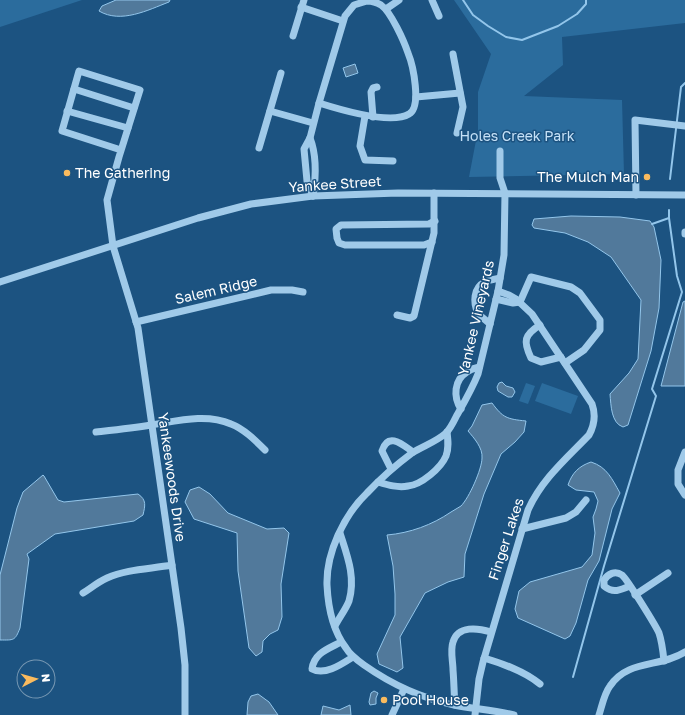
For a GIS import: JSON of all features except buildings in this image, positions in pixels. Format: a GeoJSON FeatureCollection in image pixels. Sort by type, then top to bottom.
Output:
{"type":"FeatureCollection","features":[{"type":"Feature","properties":{"kind":"street"},"geometry":{"type":"LineString","coordinates":[[386,10],[399,0]]}},
{"type":"Feature","properties":{"kind":"street"},"geometry":{"type":"LineString","coordinates":[[432,0],[439,16]]}},
{"type":"Feature","properties":{"kind":"street"},"geometry":{"type":"LineString","coordinates":[[313,196],[316,179],[313,147],[310,138],[313,123],[343,21],[348,11],[354,5],[366,1],[376,2],[386,10],[405,44],[409,55],[416,97],[414,109],[409,114],[396,117],[373,117],[319,104]]}},
{"type":"Feature","properties":{"kind":"street"},"geometry":{"type":"LineString","coordinates":[[292,36],[302,3],[343,21]]}},
{"type":"Feature","properties":{"kind":"street"},"geometry":{"type":"LineString","coordinates":[[453,54],[463,107],[457,132]]}},
{"type":"Feature","properties":{"kind":"street","name":"Yankeewoods Drive"},"geometry":{"type":"LineString","coordinates":[[74,89],[79,70],[140,90],[107,200],[113,246],[136,322],[172,565],[185,665],[185,715]]}},
{"type":"Feature","properties":{"kind":"street"},"geometry":{"type":"LineString","coordinates":[[259,148],[281,73]]}},
{"type":"Feature","properties":{"kind":"street"},"geometry":{"type":"LineString","coordinates":[[373,117],[371,92],[373,88],[377,87]]}},
{"type":"Feature","properties":{"kind":"street"},"geometry":{"type":"LineString","coordinates":[[121,150],[62,131],[67,111],[74,89],[134,108]]}},
{"type":"Feature","properties":{"kind":"street"},"geometry":{"type":"LineString","coordinates":[[416,97],[460,94]]}},
{"type":"Feature","properties":{"kind":"street"},"geometry":{"type":"LineString","coordinates":[[67,111],[128,128]]}},
{"type":"Feature","properties":{"kind":"street"},"geometry":{"type":"LineString","coordinates":[[270,111],[313,123]]}},
{"type":"Feature","properties":{"kind":"street"},"geometry":{"type":"LineString","coordinates":[[365,116],[360,146],[365,160],[393,161]]}},
{"type":"Feature","properties":{"kind":"street"},"geometry":{"type":"LineString","coordinates":[[636,195],[635,120],[683,126]]}},
{"type":"Feature","properties":{"kind":"street","name":"Yankee Vineyards"},"geometry":{"type":"LineString","coordinates":[[500,151],[500,178],[505,193],[504,249],[498,291],[480,367],[473,387],[447,432],[413,452],[366,493],[355,507],[340,532],[330,558],[327,573],[328,601],[335,626],[341,642],[353,657],[376,674],[404,689],[431,699],[476,712],[503,712],[514,715]]}},
{"type":"Feature","properties":{"kind":"street","name":"Yankee Street"},"geometry":{"type":"LineString","coordinates":[[0,282],[198,218],[251,204],[313,196],[398,193],[685,195]]}},
{"type":"Feature","properties":{"kind":"street"},"geometry":{"type":"LineString","coordinates":[[397,315],[410,318],[414,316],[432,242],[435,221],[434,194]]}},
{"type":"Feature","properties":{"kind":"street"},"geometry":{"type":"LineString","coordinates":[[432,242],[424,244],[345,245],[339,243],[336,230],[341,225],[429,224],[435,221]]}},
{"type":"Feature","properties":{"kind":"street"},"geometry":{"type":"LineString","coordinates":[[496,299],[513,303],[520,302],[531,277],[571,287],[580,294],[600,320],[600,330],[584,350],[563,360],[541,362],[532,358],[527,348],[526,339],[529,332],[540,325]]}},
{"type":"Feature","properties":{"kind":"street"},"geometry":{"type":"LineString","coordinates":[[490,324],[479,314],[475,305],[475,295],[478,288],[484,282],[500,278]]}},
{"type":"Feature","properties":{"kind":"street","name":"Salem Ridge"},"geometry":{"type":"LineString","coordinates":[[136,322],[271,290],[292,290],[303,292]]}},
{"type":"Feature","properties":{"kind":"street","name":"Finger Lakes"},"geometry":{"type":"LineString","coordinates":[[476,712],[479,679],[484,658],[528,510],[539,488],[547,478],[589,435],[595,417],[592,404],[532,314],[520,302],[510,295],[498,291]]}},
{"type":"Feature","properties":{"kind":"street"},"geometry":{"type":"LineString","coordinates":[[461,409],[456,402],[457,386],[461,377],[468,371],[480,367]]}},
{"type":"Feature","properties":{"kind":"street"},"geometry":{"type":"LineString","coordinates":[[96,432],[202,418],[222,421],[243,430],[265,450]]}},
{"type":"Feature","properties":{"kind":"street"},"geometry":{"type":"LineString","coordinates":[[378,482],[398,487],[410,486],[424,480],[446,457],[449,442],[447,432]]}},
{"type":"Feature","properties":{"kind":"street"},"geometry":{"type":"LineString","coordinates":[[391,470],[382,451],[384,445],[389,441],[396,441],[413,452]]}},
{"type":"Feature","properties":{"kind":"street"},"geometry":{"type":"LineString","coordinates":[[685,452],[678,470],[678,484],[685,495]]}},
{"type":"Feature","properties":{"kind":"street"},"geometry":{"type":"LineString","coordinates":[[522,529],[566,518],[576,512],[586,500]]}},
{"type":"Feature","properties":{"kind":"street"},"geometry":{"type":"LineString","coordinates":[[335,626],[348,602],[351,589],[349,559],[340,532]]}},
{"type":"Feature","properties":{"kind":"street"},"geometry":{"type":"LineString","coordinates":[[83,593],[114,575],[172,565]]}},
{"type":"Feature","properties":{"kind":"street"},"geometry":{"type":"LineString","coordinates":[[635,595],[668,573]]}},
{"type":"Feature","properties":{"kind":"street"},"geometry":{"type":"LineString","coordinates":[[630,586],[658,631],[662,644],[664,661]]}},
{"type":"Feature","properties":{"kind":"street"},"geometry":{"type":"LineString","coordinates":[[455,705],[452,647],[455,637],[468,629],[482,629],[491,632]]}},
{"type":"Feature","properties":{"kind":"street"},"geometry":{"type":"LineString","coordinates":[[341,642],[318,655],[313,662],[312,669],[317,672],[324,672],[353,657]]}},
{"type":"Feature","properties":{"kind":"street"},"geometry":{"type":"LineString","coordinates":[[599,715],[609,687],[624,671],[634,667],[664,661],[685,652]]}},
{"type":"Feature","properties":{"kind":"street"},"geometry":{"type":"LineString","coordinates":[[484,658],[508,666],[534,679],[540,684]]}},
{"type":"Feature","properties":{"kind":"street"},"geometry":{"type":"LineString","coordinates":[[392,715],[404,689]]}},
{"type":"Feature","properties":{"kind":"green space"},"geometry":{"type":"Polygon","coordinates":[[[0,0],[82,0],[0,27],[0,0]]]}},
{"type":"Feature","properties":{"kind":"green space","name":"Holes Creek Park"},"geometry":{"type":"Polygon","coordinates":[[[454,0],[685,0],[685,23],[562,37],[563,65],[524,96],[622,100],[624,174],[469,177],[478,130],[478,92],[491,54],[454,0]]]}},
{"type":"Feature","properties":{"kind":"green space"},"geometry":{"type":"Polygon","coordinates":[[[526,383],[535,386],[528,404],[519,401],[526,383]]]}},
{"type":"Feature","properties":{"kind":"green space"},"geometry":{"type":"Polygon","coordinates":[[[542,383],[578,396],[571,414],[535,401],[542,383]]]}},
{"type":"Feature","properties":{"kind":"shaded area"},"geometry":{"type":"Polygon","coordinates":[[[116,0],[170,0],[169,2],[143,12],[125,16],[107,15],[99,11],[102,6],[116,0]]]}},
{"type":"Feature","properties":{"kind":"shaded area"},"geometry":{"type":"Polygon","coordinates":[[[355,64],[358,73],[346,77],[343,68],[355,64]]]}},
{"type":"Feature","properties":{"kind":"shaded area"},"geometry":{"type":"Polygon","coordinates":[[[571,216],[620,217],[650,221],[654,227],[661,260],[659,308],[651,351],[628,425],[623,427],[616,422],[614,418],[611,408],[610,394],[629,373],[638,359],[641,300],[611,257],[588,242],[565,233],[534,228],[532,225],[534,219],[571,216]]]}},
{"type":"Feature","properties":{"kind":"shaded area"},"geometry":{"type":"Polygon","coordinates":[[[685,301],[685,386],[661,386],[683,302],[685,301]]]}},
{"type":"Feature","properties":{"kind":"shaded area"},"geometry":{"type":"Polygon","coordinates":[[[502,382],[506,386],[513,388],[515,392],[512,397],[508,397],[498,391],[497,387],[499,383],[502,382]]]}},
{"type":"Feature","properties":{"kind":"shaded area"},"geometry":{"type":"Polygon","coordinates":[[[492,403],[499,412],[506,417],[526,421],[524,432],[501,454],[484,494],[465,554],[464,577],[448,582],[425,593],[400,637],[403,668],[397,672],[379,664],[377,654],[395,615],[393,566],[387,535],[412,530],[428,524],[444,517],[461,506],[471,490],[482,458],[480,447],[468,431],[482,405],[492,403]]]}},
{"type":"Feature","properties":{"kind":"shaded area"},"geometry":{"type":"Polygon","coordinates":[[[591,462],[597,464],[605,470],[612,478],[620,493],[612,509],[599,561],[588,580],[576,623],[570,636],[565,639],[518,618],[515,609],[519,591],[530,582],[582,567],[592,555],[595,533],[593,517],[598,501],[594,492],[576,490],[568,485],[576,470],[591,462]]]}},
{"type":"Feature","properties":{"kind":"shaded area"},"geometry":{"type":"Polygon","coordinates":[[[43,475],[58,500],[64,502],[138,494],[144,501],[145,506],[143,515],[134,521],[55,534],[27,554],[29,559],[20,628],[15,638],[0,640],[0,575],[17,508],[23,492],[43,475]]]}},
{"type":"Feature","properties":{"kind":"shaded area"},"geometry":{"type":"Polygon","coordinates":[[[199,487],[210,494],[228,513],[267,529],[284,528],[289,533],[281,584],[282,617],[278,630],[270,634],[263,641],[262,652],[256,656],[249,648],[238,571],[237,533],[194,519],[185,502],[190,490],[199,487]]]}},
{"type":"Feature","properties":{"kind":"shaded area"},"geometry":{"type":"Polygon","coordinates":[[[374,691],[378,693],[376,704],[370,705],[369,702],[371,693],[374,691]]]}},
{"type":"Feature","properties":{"kind":"shaded area"},"geometry":{"type":"Polygon","coordinates":[[[258,694],[269,702],[278,715],[247,715],[248,702],[251,696],[258,694]]]}},
{"type":"Feature","properties":{"kind":"shaded area"},"geometry":{"type":"Polygon","coordinates":[[[350,705],[351,715],[321,715],[323,706],[339,710],[350,705]]]}},
{"type":"Feature","properties":{"kind":"waterway"},"geometry":{"type":"LineString","coordinates":[[463,0],[473,15],[488,26],[506,37],[522,40],[558,26],[577,14],[586,4],[586,0]]}},
{"type":"Feature","properties":{"kind":"waterway"},"geometry":{"type":"LineString","coordinates":[[670,179],[681,87],[685,83]]}},
{"type":"Feature","properties":{"kind":"waterway"},"geometry":{"type":"LineString","coordinates":[[573,677],[604,566],[656,396],[652,389],[682,292],[677,276],[669,210]]}},
{"type":"Feature","properties":{"kind":"waterway"},"geometry":{"type":"LineString","coordinates":[[652,224],[669,218]]}},
{"type":"Feature","properties":{"kind":"place","name":"The Gathering"},"geometry":{"type":"Point","coordinates":[67,173]}},
{"type":"Feature","properties":{"kind":"place","name":"The Mulch Man"},"geometry":{"type":"Point","coordinates":[647,177]}},
{"type":"Feature","properties":{"kind":"place","name":"Pool House"},"geometry":{"type":"Point","coordinates":[384,700]}}]}
